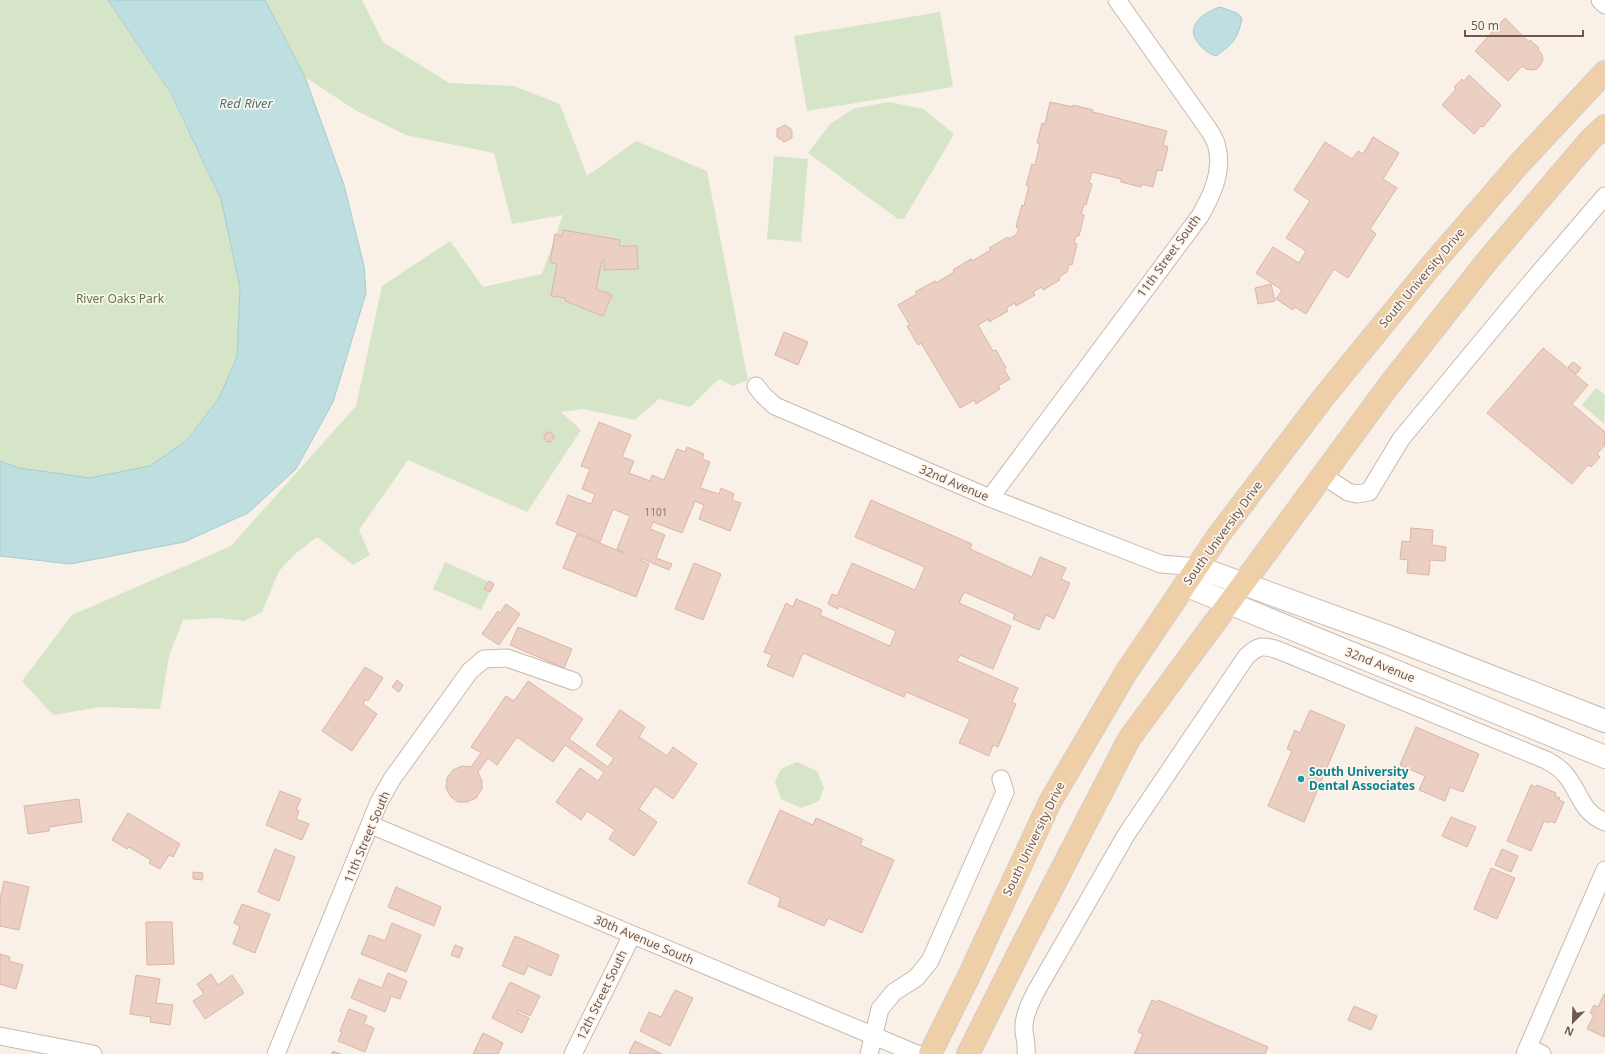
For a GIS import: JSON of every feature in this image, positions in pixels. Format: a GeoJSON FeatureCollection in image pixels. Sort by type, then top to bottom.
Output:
{"type":"FeatureCollection","features":[{"type":"Feature","properties":{"kind":"main road","name":"South University Drive"},"geometry":{"type":"LineString","coordinates":[[930,1054],[970,973],[1050,802],[1125,674],[1218,536],[1323,398],[1430,267],[1519,164],[1605,72]]}},
{"type":"Feature","properties":{"kind":"main road"},"geometry":{"type":"LineString","coordinates":[[968,1054],[1129,740],[1387,388],[1486,261],[1590,140],[1605,126]]}},
{"type":"Feature","properties":{"kind":"main road","name":"32nd Avenue"},"geometry":{"type":"LineString","coordinates":[[1197,567],[1387,636],[1605,721]]}},
{"type":"Feature","properties":{"kind":"main road","name":"32nd Avenue"},"geometry":{"type":"LineString","coordinates":[[1185,585],[1605,757]]}},
{"type":"Feature","properties":{"kind":"street","name":"11th Street South"},"geometry":{"type":"LineString","coordinates":[[990,498],[1200,216],[1209,200],[1217,180],[1219,165],[1217,146],[1209,130],[1117,0]]}},
{"type":"Feature","properties":{"kind":"street"},"geometry":{"type":"LineString","coordinates":[[1600,0],[1605,5]]}},
{"type":"Feature","properties":{"kind":"street"},"geometry":{"type":"LineString","coordinates":[[1322,475],[1348,492],[1357,494],[1369,492],[1401,439],[1527,287],[1605,196]]}},
{"type":"Feature","properties":{"kind":"street","name":"32nd Avenue"},"geometry":{"type":"LineString","coordinates":[[756,386],[775,406],[990,498],[1161,564],[1197,567]]}},
{"type":"Feature","properties":{"kind":"street","name":"32nd Avenue"},"geometry":{"type":"LineString","coordinates":[[1161,564],[1185,585]]}},
{"type":"Feature","properties":{"kind":"street"},"geometry":{"type":"LineString","coordinates":[[1026,1054],[1024,1030],[1025,1016],[1035,993],[1126,835],[1253,649],[1262,646],[1278,650],[1546,760],[1558,767],[1565,774],[1580,801],[1590,813],[1605,822]]}},
{"type":"Feature","properties":{"kind":"street","name":"11th Street South"},"geometry":{"type":"LineString","coordinates":[[276,1054],[379,802],[392,779],[470,671],[484,659],[507,658],[573,681]]}},
{"type":"Feature","properties":{"kind":"street"},"geometry":{"type":"LineString","coordinates":[[869,1054],[880,1009],[894,992],[916,978],[930,961],[1005,792],[1001,779]]}},
{"type":"Feature","properties":{"kind":"street","name":"30th Avenue South"},"geometry":{"type":"LineString","coordinates":[[370,825],[917,1054]]}},
{"type":"Feature","properties":{"kind":"street"},"geometry":{"type":"LineString","coordinates":[[1532,1052],[1605,870]]}},
{"type":"Feature","properties":{"kind":"street","name":"12th Street South"},"geometry":{"type":"LineString","coordinates":[[573,1054],[632,935]]}},
{"type":"Feature","properties":{"kind":"street"},"geometry":{"type":"LineString","coordinates":[[0,1036],[93,1054]]}},
{"type":"Feature","properties":{"kind":"green space","name":"River Oaks Park"},"geometry":{"type":"Polygon","coordinates":[[[0,0],[108,0],[170,94],[221,199],[240,287],[237,357],[219,398],[187,440],[150,466],[90,478],[19,468],[0,461],[0,0]]]}},
{"type":"Feature","properties":{"kind":"green space"},"geometry":{"type":"Polygon","coordinates":[[[265,0],[362,0],[383,42],[449,83],[514,86],[560,104],[587,176],[636,141],[707,171],[748,380],[733,386],[719,379],[690,407],[659,399],[635,420],[583,409],[561,412],[581,430],[527,512],[408,460],[359,530],[370,555],[353,565],[317,537],[295,554],[279,571],[262,612],[244,621],[217,618],[183,620],[169,656],[160,709],[100,707],[53,715],[22,681],[72,615],[231,546],[356,406],[382,286],[450,241],[483,287],[542,274],[563,215],[512,224],[494,153],[406,135],[355,110],[305,77],[265,0]]]}},
{"type":"Feature","properties":{"kind":"green space"},"geometry":{"type":"Polygon","coordinates":[[[940,12],[953,87],[807,111],[794,36],[940,12]]]}},
{"type":"Feature","properties":{"kind":"green space"},"geometry":{"type":"Polygon","coordinates":[[[889,102],[923,109],[954,134],[904,219],[898,219],[808,153],[830,124],[855,108],[889,102]]]}},
{"type":"Feature","properties":{"kind":"green space"},"geometry":{"type":"Polygon","coordinates":[[[774,156],[808,159],[801,242],[767,239],[774,156]]]}},
{"type":"Feature","properties":{"kind":"green space"},"geometry":{"type":"Polygon","coordinates":[[[1596,388],[1605,395],[1604,424],[1582,405],[1596,388]]]}},
{"type":"Feature","properties":{"kind":"green space"},"geometry":{"type":"Polygon","coordinates":[[[445,562],[494,584],[481,610],[433,589],[445,562]]]}},
{"type":"Feature","properties":{"kind":"green space"},"geometry":{"type":"Polygon","coordinates":[[[797,762],[817,771],[824,788],[819,801],[801,808],[781,799],[775,782],[781,769],[797,762]]]}},
{"type":"Feature","properties":{"kind":"water","name":"Red River"},"geometry":{"type":"Polygon","coordinates":[[[108,0],[265,0],[305,77],[344,185],[364,266],[366,293],[333,402],[296,469],[248,513],[184,542],[70,564],[0,556],[0,461],[19,468],[90,478],[150,466],[187,440],[219,398],[237,357],[240,287],[221,199],[171,94],[108,0]]]}},
{"type":"Feature","properties":{"kind":"water"},"geometry":{"type":"Polygon","coordinates":[[[1220,7],[1237,13],[1242,18],[1239,31],[1234,40],[1227,48],[1216,56],[1209,53],[1201,46],[1193,31],[1198,21],[1203,16],[1220,7]]]}},
{"type":"Feature","properties":{"kind":"building"},"geometry":{"type":"Polygon","coordinates":[[[1505,18],[1529,42],[1530,40],[1539,48],[1538,50],[1543,59],[1537,69],[1526,69],[1522,66],[1508,81],[1475,51],[1505,18]]]}},
{"type":"Feature","properties":{"kind":"building"},"geometry":{"type":"Polygon","coordinates":[[[1469,75],[1501,105],[1483,127],[1481,126],[1474,134],[1442,105],[1456,89],[1454,87],[1462,79],[1464,81],[1469,75]]]}},
{"type":"Feature","properties":{"kind":"building"},"geometry":{"type":"Polygon","coordinates":[[[1050,102],[1073,107],[1073,105],[1093,110],[1093,112],[1167,131],[1163,145],[1168,147],[1162,171],[1157,170],[1153,187],[1142,184],[1141,187],[1121,182],[1121,179],[1092,172],[1089,183],[1092,184],[1086,205],[1084,204],[1081,214],[1084,215],[1079,236],[1076,236],[1074,243],[1077,244],[1072,265],[1069,264],[1067,272],[1059,277],[1060,280],[1043,290],[1041,287],[1033,292],[1035,295],[1016,306],[1015,303],[1006,308],[1008,311],[989,322],[988,319],[978,325],[993,351],[996,350],[1010,379],[998,386],[1000,389],[976,404],[974,400],[960,408],[921,343],[918,345],[907,326],[910,325],[898,305],[917,294],[915,292],[935,281],[936,283],[971,259],[972,261],[991,250],[989,248],[1008,237],[1009,239],[1017,234],[1019,228],[1016,227],[1022,205],[1024,206],[1029,186],[1026,185],[1032,164],[1035,165],[1040,144],[1037,143],[1042,123],[1045,124],[1050,102]]]}},
{"type":"Feature","properties":{"kind":"building"},"geometry":{"type":"Polygon","coordinates":[[[785,125],[792,130],[792,138],[784,142],[777,137],[777,129],[785,125]]]}},
{"type":"Feature","properties":{"kind":"building"},"geometry":{"type":"Polygon","coordinates":[[[1373,137],[1399,153],[1383,179],[1397,188],[1370,229],[1376,234],[1348,278],[1334,269],[1306,314],[1295,307],[1293,310],[1276,299],[1282,290],[1256,273],[1273,247],[1299,263],[1306,251],[1286,238],[1310,201],[1294,190],[1325,142],[1352,159],[1358,151],[1363,154],[1373,137]]]}},
{"type":"Feature","properties":{"kind":"building"},"geometry":{"type":"Polygon","coordinates":[[[563,230],[620,240],[619,246],[637,246],[638,269],[604,270],[604,260],[602,260],[596,289],[612,295],[603,316],[565,301],[565,298],[551,296],[557,264],[550,262],[555,234],[562,236],[563,230]]]}},
{"type":"Feature","properties":{"kind":"building"},"geometry":{"type":"Polygon","coordinates":[[[1271,284],[1275,301],[1258,304],[1255,288],[1271,284]]]}},
{"type":"Feature","properties":{"kind":"building"},"geometry":{"type":"Polygon","coordinates":[[[784,332],[808,342],[798,365],[775,355],[784,332]]]}},
{"type":"Feature","properties":{"kind":"building"},"geometry":{"type":"Polygon","coordinates":[[[1543,348],[1588,385],[1572,404],[1605,432],[1605,445],[1597,454],[1600,457],[1591,467],[1588,465],[1572,484],[1487,413],[1543,348]]]}},
{"type":"Feature","properties":{"kind":"building"},"geometry":{"type":"Polygon","coordinates":[[[1573,362],[1581,368],[1576,374],[1568,367],[1573,362]]]}},
{"type":"Feature","properties":{"kind":"building"},"geometry":{"type":"Polygon","coordinates":[[[599,422],[631,435],[622,457],[634,461],[629,473],[650,481],[652,475],[664,480],[677,449],[685,452],[687,447],[704,454],[702,459],[710,462],[700,488],[719,494],[721,488],[734,494],[732,500],[741,503],[730,531],[699,519],[704,505],[695,501],[682,533],[653,522],[650,529],[665,535],[656,558],[672,564],[669,570],[640,558],[640,560],[649,564],[636,597],[563,568],[577,534],[624,553],[625,552],[617,549],[630,516],[613,509],[600,542],[556,524],[568,495],[591,504],[592,502],[595,494],[582,489],[590,469],[581,466],[599,422]]]}},
{"type":"Feature","properties":{"kind":"building"},"geometry":{"type":"Polygon","coordinates":[[[547,432],[551,432],[553,433],[553,441],[547,442],[544,439],[544,435],[547,432]]]}},
{"type":"Feature","properties":{"kind":"building"},"geometry":{"type":"Polygon","coordinates":[[[871,500],[972,544],[970,549],[1032,577],[1040,557],[1066,568],[1061,579],[1070,583],[1054,619],[1046,615],[1039,630],[1013,619],[1015,614],[964,592],[959,603],[1011,626],[993,669],[960,655],[957,661],[1018,688],[1012,702],[1016,704],[998,747],[993,745],[989,756],[959,743],[970,719],[906,692],[904,697],[803,653],[793,677],[767,666],[772,655],[764,652],[786,603],[793,607],[796,599],[822,610],[820,615],[890,646],[896,631],[839,606],[838,609],[828,604],[832,594],[837,596],[852,563],[915,590],[925,567],[855,537],[871,500]]]}},
{"type":"Feature","properties":{"kind":"building"},"geometry":{"type":"Polygon","coordinates":[[[1411,528],[1433,530],[1432,545],[1446,547],[1445,561],[1430,560],[1429,575],[1407,573],[1408,560],[1400,559],[1402,541],[1410,542],[1411,528]]]}},
{"type":"Feature","properties":{"kind":"building"},"geometry":{"type":"Polygon","coordinates":[[[694,563],[721,574],[703,620],[675,609],[694,563]]]}},
{"type":"Feature","properties":{"kind":"building"},"geometry":{"type":"Polygon","coordinates":[[[489,581],[494,584],[490,592],[484,589],[489,581]]]}},
{"type":"Feature","properties":{"kind":"building"},"geometry":{"type":"Polygon","coordinates":[[[506,604],[520,614],[499,645],[482,634],[498,611],[500,613],[506,604]]]}},
{"type":"Feature","properties":{"kind":"building"},"geometry":{"type":"Polygon","coordinates":[[[518,627],[572,649],[564,668],[510,645],[518,627]]]}},
{"type":"Feature","properties":{"kind":"building"},"geometry":{"type":"Polygon","coordinates":[[[365,667],[383,678],[368,701],[366,699],[363,704],[377,714],[352,751],[322,731],[365,667]]]}},
{"type":"Feature","properties":{"kind":"building"},"geometry":{"type":"Polygon","coordinates":[[[397,680],[403,685],[399,692],[392,687],[397,680]]]}},
{"type":"Feature","properties":{"kind":"building"},"geometry":{"type":"Polygon","coordinates":[[[528,681],[583,719],[569,739],[608,767],[614,758],[596,745],[620,710],[645,727],[639,737],[667,756],[673,747],[697,764],[673,799],[655,786],[639,809],[657,822],[634,856],[609,839],[615,830],[587,811],[581,820],[556,802],[580,768],[598,781],[604,772],[565,745],[553,762],[517,737],[497,765],[488,758],[478,772],[482,781],[482,789],[476,798],[467,802],[458,802],[451,797],[446,788],[447,778],[453,770],[462,766],[471,767],[481,753],[471,747],[506,696],[514,701],[528,681]]]}},
{"type":"Feature","properties":{"kind":"building","name":"South University Dental Associates"},"geometry":{"type":"Polygon","coordinates":[[[1310,710],[1345,725],[1304,822],[1268,806],[1292,751],[1287,749],[1295,730],[1300,733],[1310,710]]]}},
{"type":"Feature","properties":{"kind":"building"},"geometry":{"type":"Polygon","coordinates":[[[1416,727],[1479,754],[1463,792],[1450,787],[1445,801],[1419,790],[1425,776],[1400,765],[1416,727]]]}},
{"type":"Feature","properties":{"kind":"building"},"geometry":{"type":"Polygon","coordinates":[[[1531,785],[1536,787],[1537,785],[1556,793],[1555,796],[1564,802],[1555,823],[1544,821],[1531,851],[1507,841],[1531,785]]]}},
{"type":"Feature","properties":{"kind":"building"},"geometry":{"type":"Polygon","coordinates":[[[280,791],[301,799],[296,810],[299,811],[296,819],[309,824],[302,840],[266,825],[280,791]]]}},
{"type":"Feature","properties":{"kind":"building"},"geometry":{"type":"Polygon","coordinates":[[[79,799],[82,822],[49,827],[49,831],[28,834],[24,806],[79,799]]]}},
{"type":"Feature","properties":{"kind":"building"},"geometry":{"type":"Polygon","coordinates":[[[780,810],[813,825],[816,818],[863,839],[860,845],[894,860],[862,933],[828,918],[824,926],[778,906],[781,898],[748,883],[780,810]]]}},
{"type":"Feature","properties":{"kind":"building"},"geometry":{"type":"Polygon","coordinates":[[[128,813],[180,844],[173,857],[169,855],[160,869],[149,863],[151,860],[129,847],[127,849],[112,840],[128,813]]]}},
{"type":"Feature","properties":{"kind":"building"},"geometry":{"type":"Polygon","coordinates":[[[1451,817],[1476,827],[1467,847],[1442,836],[1451,817]]]}},
{"type":"Feature","properties":{"kind":"building"},"geometry":{"type":"Polygon","coordinates":[[[275,849],[295,857],[279,901],[258,892],[275,849]]]}},
{"type":"Feature","properties":{"kind":"building"},"geometry":{"type":"Polygon","coordinates":[[[1502,849],[1518,856],[1511,872],[1495,865],[1502,849]]]}},
{"type":"Feature","properties":{"kind":"building"},"geometry":{"type":"Polygon","coordinates":[[[1491,868],[1515,878],[1497,919],[1474,909],[1491,868]]]}},
{"type":"Feature","properties":{"kind":"building"},"geometry":{"type":"Polygon","coordinates":[[[193,872],[203,873],[202,880],[193,879],[193,872]]]}},
{"type":"Feature","properties":{"kind":"building"},"geometry":{"type":"Polygon","coordinates":[[[4,881],[29,887],[19,930],[0,926],[0,899],[4,881]]]}},
{"type":"Feature","properties":{"kind":"building"},"geometry":{"type":"Polygon","coordinates":[[[396,887],[441,907],[434,926],[388,907],[396,887]]]}},
{"type":"Feature","properties":{"kind":"building"},"geometry":{"type":"Polygon","coordinates":[[[242,904],[270,914],[255,953],[233,944],[240,926],[234,923],[242,904]]]}},
{"type":"Feature","properties":{"kind":"building"},"geometry":{"type":"Polygon","coordinates":[[[146,922],[172,922],[174,964],[147,965],[146,922]]]}},
{"type":"Feature","properties":{"kind":"building"},"geometry":{"type":"Polygon","coordinates":[[[392,923],[421,935],[406,972],[361,954],[369,935],[385,941],[392,923]]]}},
{"type":"Feature","properties":{"kind":"building"},"geometry":{"type":"Polygon","coordinates":[[[515,936],[559,955],[551,976],[528,966],[524,975],[502,966],[515,936]]]}},
{"type":"Feature","properties":{"kind":"building"},"geometry":{"type":"Polygon","coordinates":[[[455,945],[463,948],[459,958],[451,955],[455,945]]]}},
{"type":"Feature","properties":{"kind":"building"},"geometry":{"type":"Polygon","coordinates":[[[0,954],[10,957],[9,961],[23,965],[16,989],[0,984],[0,954]]]}},
{"type":"Feature","properties":{"kind":"building"},"geometry":{"type":"Polygon","coordinates":[[[388,973],[407,981],[400,999],[391,996],[385,1012],[351,998],[359,979],[382,988],[388,973]]]}},
{"type":"Feature","properties":{"kind":"building"},"geometry":{"type":"Polygon","coordinates":[[[211,974],[218,985],[232,975],[244,993],[205,1019],[193,1001],[204,994],[197,984],[211,974]]]}},
{"type":"Feature","properties":{"kind":"building"},"geometry":{"type":"Polygon","coordinates":[[[136,975],[160,979],[156,1003],[173,1005],[170,1025],[150,1022],[151,1017],[130,1014],[136,975]]]}},
{"type":"Feature","properties":{"kind":"building"},"geometry":{"type":"Polygon","coordinates":[[[510,982],[540,996],[530,1016],[518,1010],[517,1012],[529,1018],[522,1033],[492,1018],[510,982]]]}},
{"type":"Feature","properties":{"kind":"building"},"geometry":{"type":"Polygon","coordinates":[[[675,990],[693,998],[670,1046],[640,1031],[649,1012],[661,1017],[675,990]]]}},
{"type":"Feature","properties":{"kind":"building"},"geometry":{"type":"Polygon","coordinates":[[[1604,994],[1605,1037],[1587,1029],[1594,1015],[1590,1013],[1594,1005],[1598,1007],[1604,994]]]}},
{"type":"Feature","properties":{"kind":"building"},"geometry":{"type":"Polygon","coordinates":[[[1152,1000],[1156,1002],[1158,1000],[1268,1047],[1265,1054],[1134,1054],[1143,1034],[1138,1032],[1152,1000]]]}},
{"type":"Feature","properties":{"kind":"building"},"geometry":{"type":"Polygon","coordinates":[[[1354,1006],[1377,1016],[1371,1030],[1348,1020],[1354,1006]]]}},
{"type":"Feature","properties":{"kind":"building"},"geometry":{"type":"Polygon","coordinates":[[[349,1009],[367,1016],[364,1024],[374,1028],[365,1052],[338,1041],[342,1032],[340,1031],[349,1009]]]}},
{"type":"Feature","properties":{"kind":"building"},"geometry":{"type":"Polygon","coordinates":[[[483,1033],[503,1043],[498,1054],[473,1054],[483,1033]]]}},
{"type":"Feature","properties":{"kind":"building"},"geometry":{"type":"Polygon","coordinates":[[[635,1041],[662,1054],[631,1054],[629,1053],[635,1041]]]}},
{"type":"Feature","properties":{"kind":"building"},"geometry":{"type":"Polygon","coordinates":[[[333,1051],[341,1054],[331,1054],[333,1051]]]}},
{"type":"Feature","properties":{"kind":"place","name":"South University Dental Associates"},"geometry":{"type":"Point","coordinates":[1301,779]}}]}
